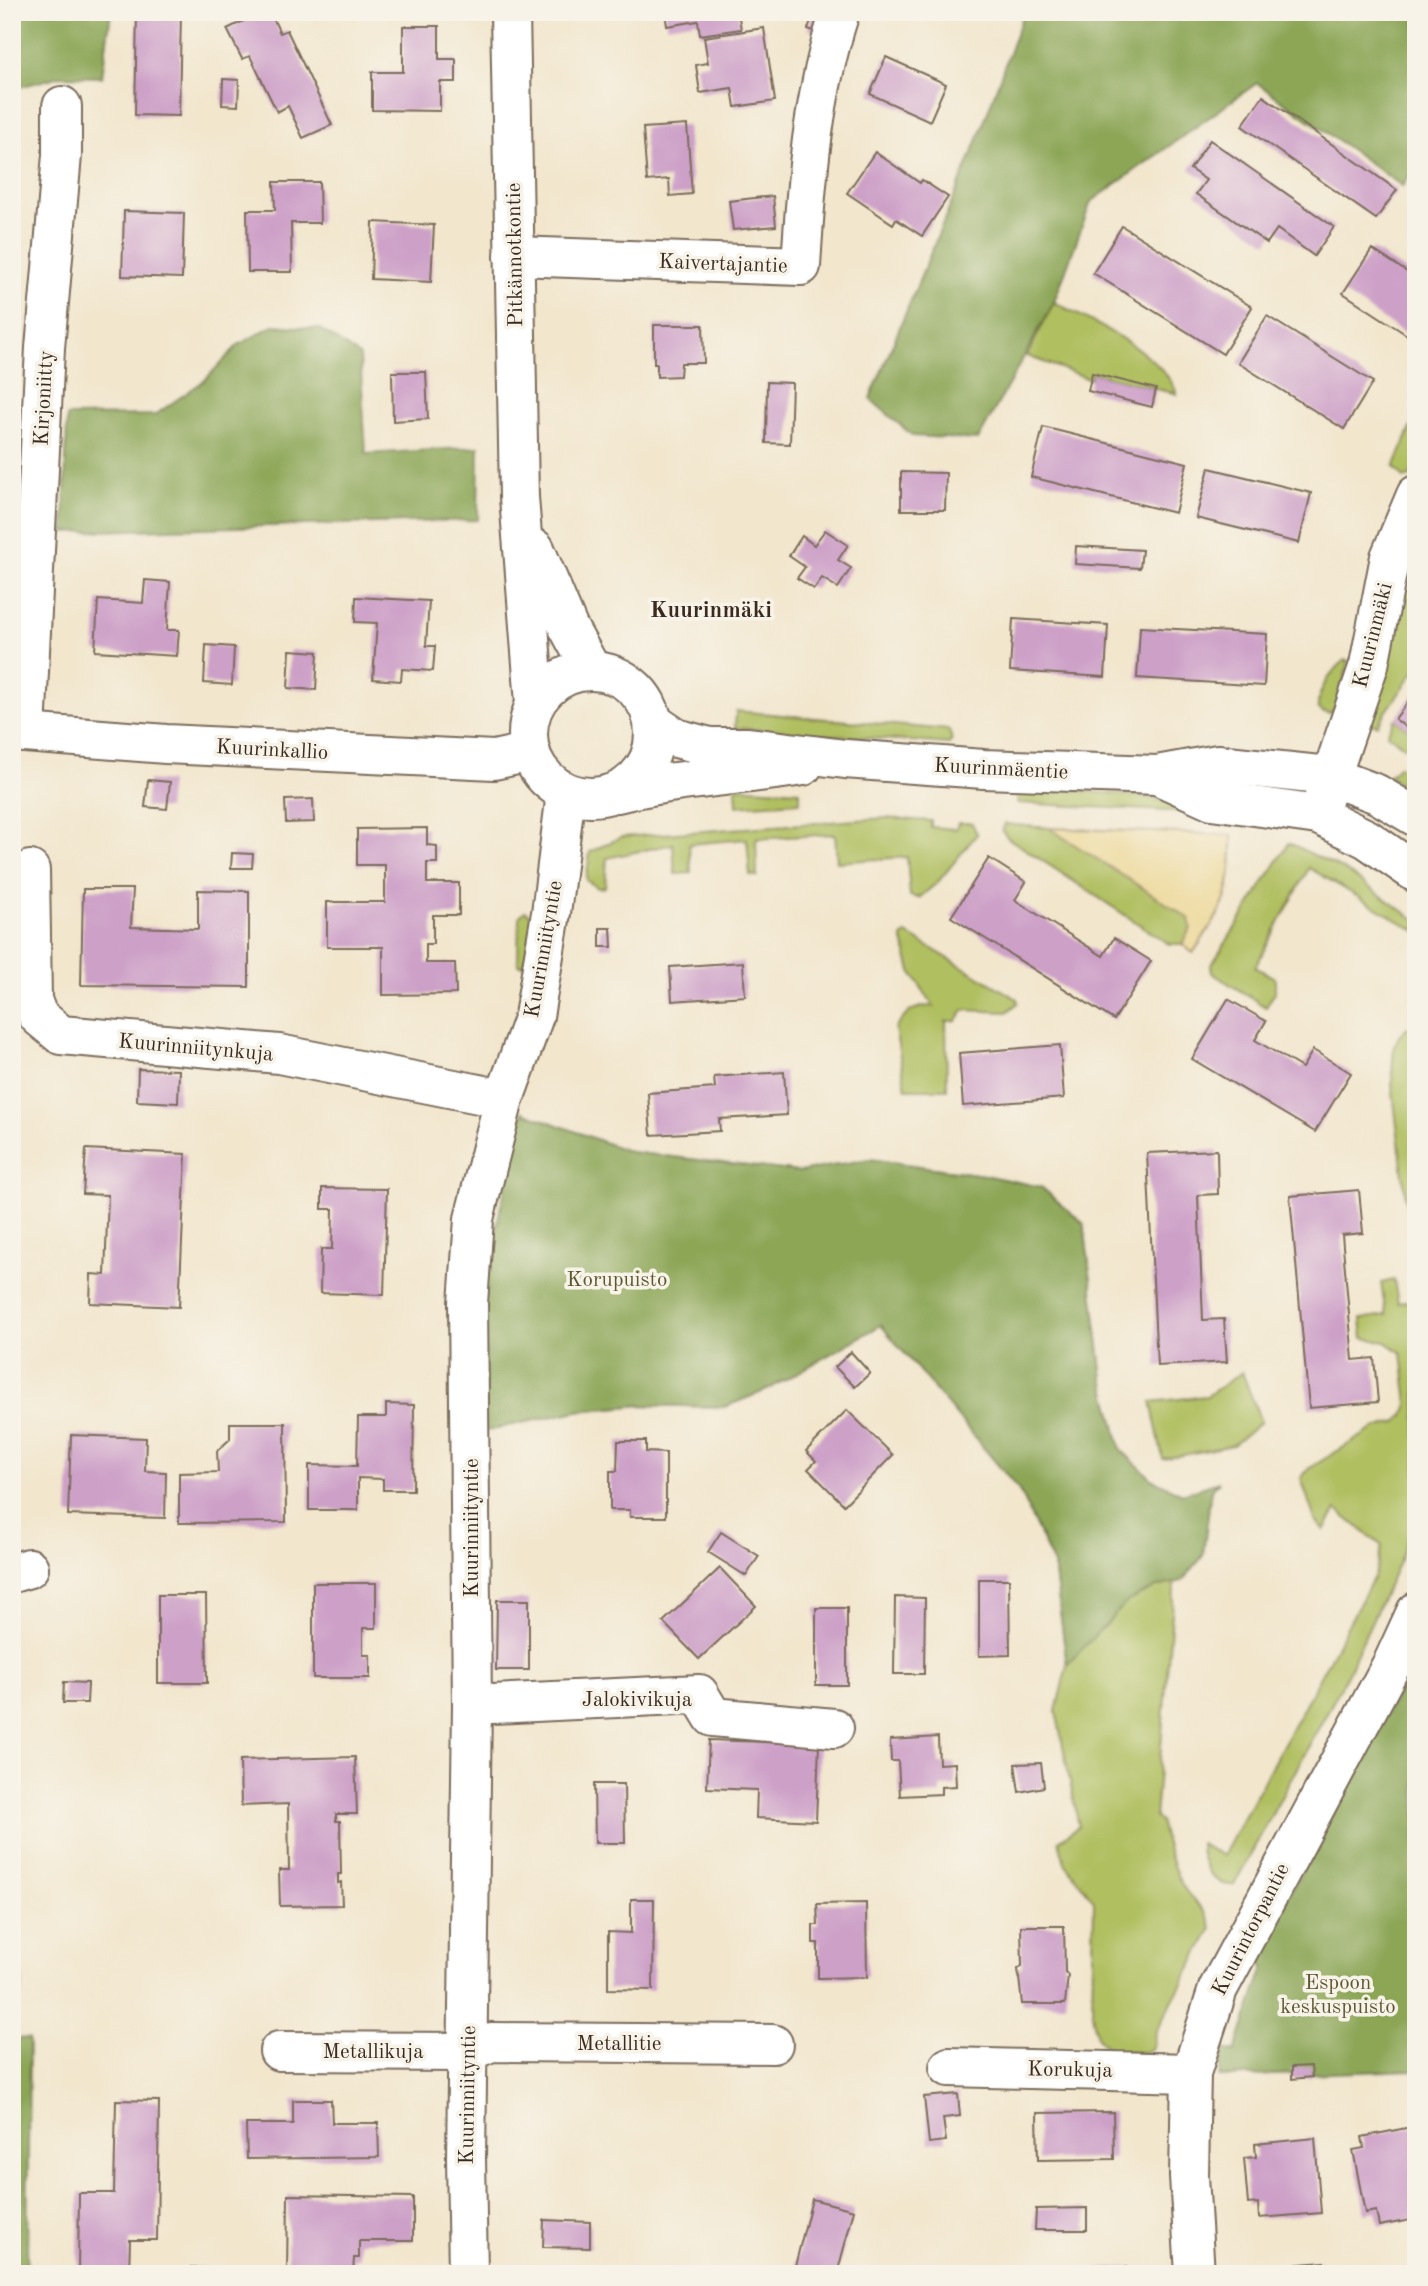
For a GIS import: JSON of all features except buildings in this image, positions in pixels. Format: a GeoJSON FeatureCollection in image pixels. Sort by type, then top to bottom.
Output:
{"type":"FeatureCollection","features":[{"type":"Feature","properties":{"kind":"street","name":"Pitkännotkontie"},"geometry":{"type":"LineString","coordinates":[[510,12],[520,497],[536,704]]}},
{"type":"Feature","properties":{"kind":"street","name":"Kaivertajantie"},"geometry":{"type":"LineString","coordinates":[[514,256],[801,266],[807,161],[828,50],[840,12]]}},
{"type":"Feature","properties":{"kind":"street","name":"Kirjoniitty"},"geometry":{"type":"LineString","coordinates":[[19,732],[45,348],[62,155],[62,106]]}},
{"type":"Feature","properties":{"kind":"street","name":"Kuurinmäki"},"geometry":{"type":"LineString","coordinates":[[1318,815],[1329,776],[1369,665],[1390,557],[1416,495]]}},
{"type":"Feature","properties":{"kind":"street","name":"Pitkännotkontie"},"geometry":{"type":"LineString","coordinates":[[520,497],[533,545],[568,627],[592,671]]}},
{"type":"Feature","properties":{"kind":"street"},"geometry":{"type":"LineString","coordinates":[[592,671],[617,676],[637,690],[651,711],[654,748],[644,771],[615,794],[590,798],[566,793],[545,779],[530,752],[528,727],[536,704],[557,681],[568,675],[592,671]]}},
{"type":"Feature","properties":{"kind":"street","name":"Kuurinmäentie"},"geometry":{"type":"LineString","coordinates":[[654,723],[676,738],[710,747],[748,747],[845,759],[984,769],[1157,775],[1218,764],[1329,776],[1377,794],[1416,817]]}},
{"type":"Feature","properties":{"kind":"street","name":"Kuurinkallio"},"geometry":{"type":"LineString","coordinates":[[19,732],[166,744],[494,760],[530,752]]}},
{"type":"Feature","properties":{"kind":"street","name":"Kuurinmäentie"},"geometry":{"type":"LineString","coordinates":[[615,794],[685,779],[744,775],[845,759]]}},
{"type":"Feature","properties":{"kind":"street","name":"Kuurinmäentie"},"geometry":{"type":"LineString","coordinates":[[1157,775],[1212,800],[1318,815],[1367,839],[1416,873]]}},
{"type":"Feature","properties":{"kind":"street","name":"Kuurinniityntie"},"geometry":{"type":"LineString","coordinates":[[468,2274],[472,1705],[468,1303],[474,1219],[504,1100],[534,1016],[551,914],[566,793]]}},
{"type":"Feature","properties":{"kind":"street","name":"Kuurinniitynkuja"},"geometry":{"type":"LineString","coordinates":[[30,870],[32,1000],[38,1016],[61,1035],[279,1054],[504,1100]]}},
{"type":"Feature","properties":{"kind":"street","name":"Kuurintorpantie"},"geometry":{"type":"LineString","coordinates":[[1195,2274],[1189,2176],[1191,2073],[1218,1989],[1393,1662],[1416,1612]]}},
{"type":"Feature","properties":{"kind":"street","name":"Jalokivikuja"},"geometry":{"type":"LineString","coordinates":[[472,1705],[699,1695],[713,1717],[834,1728]]}},
{"type":"Feature","properties":{"kind":"street","name":"Metallitie"},"geometry":{"type":"LineString","coordinates":[[468,2052],[491,2042],[772,2045]]}},
{"type":"Feature","properties":{"kind":"street","name":"Metallikuja"},"geometry":{"type":"LineString","coordinates":[[279,2051],[468,2052]]}},
{"type":"Feature","properties":{"kind":"street","name":"Korukuja"},"geometry":{"type":"LineString","coordinates":[[949,2067],[1191,2073]]}},
{"type":"Feature","properties":{"kind":"green space"},"geometry":{"type":"Polygon","coordinates":[[[12,12],[111,12],[102,77],[61,76],[12,89],[12,12]]]}},
{"type":"Feature","properties":{"kind":"green space"},"geometry":{"type":"Polygon","coordinates":[[[1024,12],[1416,12],[1416,166],[1402,186],[1257,83],[1091,202],[1054,302],[978,440],[913,436],[870,399],[976,144],[1024,12]]]}},
{"type":"Feature","properties":{"kind":"green space"},"geometry":{"type":"Polygon","coordinates":[[[1054,302],[1106,329],[1142,352],[1157,364],[1177,394],[1092,373],[1090,379],[1027,356],[1054,302]]]}},
{"type":"Feature","properties":{"kind":"green space"},"geometry":{"type":"Polygon","coordinates":[[[274,325],[320,329],[360,356],[366,454],[479,447],[478,520],[64,532],[67,416],[155,415],[205,380],[238,345],[274,325]]]}},
{"type":"Feature","properties":{"kind":"green space"},"geometry":{"type":"Polygon","coordinates":[[[1416,417],[1416,467],[1409,477],[1404,478],[1394,467],[1416,417]]]}},
{"type":"Feature","properties":{"kind":"green space"},"geometry":{"type":"Polygon","coordinates":[[[1416,589],[1416,669],[1377,725],[1365,721],[1393,602],[1404,590],[1416,589]]]}},
{"type":"Feature","properties":{"kind":"green space"},"geometry":{"type":"Polygon","coordinates":[[[1345,660],[1349,661],[1337,705],[1330,713],[1323,712],[1318,708],[1320,694],[1330,675],[1345,660]]]}},
{"type":"Feature","properties":{"kind":"green space"},"geometry":{"type":"Polygon","coordinates":[[[736,711],[949,730],[952,740],[949,744],[735,728],[736,711]]]}},
{"type":"Feature","properties":{"kind":"green space"},"geometry":{"type":"Polygon","coordinates":[[[1395,719],[1416,735],[1416,755],[1387,734],[1395,719]]]}},
{"type":"Feature","properties":{"kind":"green space"},"geometry":{"type":"Polygon","coordinates":[[[1399,766],[1416,779],[1416,795],[1389,776],[1399,766]]]}},
{"type":"Feature","properties":{"kind":"green space"},"geometry":{"type":"Polygon","coordinates":[[[736,787],[800,791],[800,802],[737,806],[736,787]]]}},
{"type":"Feature","properties":{"kind":"green space"},"geometry":{"type":"Polygon","coordinates":[[[1047,788],[1141,796],[1184,805],[1185,812],[1017,803],[1018,795],[1047,788]]]}},
{"type":"Feature","properties":{"kind":"green space"},"geometry":{"type":"Polygon","coordinates":[[[885,818],[931,821],[931,827],[956,829],[958,823],[972,823],[977,834],[938,882],[919,898],[910,896],[907,857],[837,862],[835,834],[756,839],[757,876],[750,875],[747,839],[689,844],[691,873],[675,874],[673,844],[607,858],[605,887],[598,888],[586,880],[590,852],[621,837],[885,818]]]}},
{"type":"Feature","properties":{"kind":"green space"},"geometry":{"type":"Polygon","coordinates":[[[1005,824],[1049,828],[1189,918],[1192,928],[1182,944],[1169,944],[1008,838],[1002,831],[1005,824]]]}},
{"type":"Feature","properties":{"kind":"green space"},"geometry":{"type":"Polygon","coordinates":[[[1289,843],[1343,869],[1416,920],[1416,931],[1309,868],[1255,967],[1275,978],[1275,992],[1266,1007],[1212,973],[1211,966],[1289,843]]]}},
{"type":"Feature","properties":{"kind":"green space"},"geometry":{"type":"Polygon","coordinates":[[[525,911],[534,917],[524,966],[519,964],[518,960],[519,917],[525,911]]]}},
{"type":"Feature","properties":{"kind":"green space"},"geometry":{"type":"Polygon","coordinates":[[[907,934],[1017,999],[1018,1003],[1007,1012],[964,1010],[956,1021],[946,1021],[947,1089],[906,1089],[895,1029],[911,1011],[933,1006],[911,971],[902,937],[907,934]]]}},
{"type":"Feature","properties":{"kind":"green space"},"geometry":{"type":"Polygon","coordinates":[[[1408,1027],[1413,1028],[1416,1068],[1416,1283],[1392,1084],[1395,1045],[1408,1027]]]}},
{"type":"Feature","properties":{"kind":"green space","name":"Korupuisto"},"geometry":{"type":"Polygon","coordinates":[[[523,1112],[630,1152],[800,1172],[869,1159],[984,1175],[1041,1187],[1084,1224],[1103,1379],[1121,1450],[1152,1479],[1182,1494],[1155,1818],[1160,1821],[1181,1883],[1205,1912],[1212,1928],[1155,2033],[1153,2047],[1144,2053],[1112,2051],[1097,2038],[1092,2013],[1094,1901],[1065,1863],[1059,1841],[1079,1826],[1056,1711],[1067,1665],[1054,1565],[1019,1490],[881,1325],[767,1390],[724,1407],[641,1405],[577,1411],[485,1431],[523,1112]]]}},
{"type":"Feature","properties":{"kind":"green space","name":"Korupuisto"},"geometry":{"type":"Polygon","coordinates":[[[523,1112],[630,1152],[800,1172],[869,1159],[984,1175],[1041,1187],[1084,1224],[1103,1379],[1121,1450],[1152,1479],[1182,1494],[1219,1482],[1211,1490],[1203,1556],[1182,1581],[1157,1587],[1128,1601],[1067,1665],[1054,1565],[1019,1490],[881,1325],[767,1390],[724,1407],[641,1405],[577,1411],[485,1431],[484,1279],[523,1112]]]}},
{"type":"Feature","properties":{"kind":"green space"},"geometry":{"type":"Polygon","coordinates":[[[1394,1280],[1398,1303],[1416,1300],[1416,1514],[1400,1560],[1345,1679],[1234,1885],[1227,1885],[1214,1878],[1205,1866],[1200,1844],[1223,1856],[1375,1575],[1382,1546],[1336,1510],[1324,1530],[1315,1520],[1301,1478],[1305,1471],[1375,1428],[1397,1422],[1404,1415],[1408,1404],[1402,1353],[1386,1342],[1363,1338],[1361,1319],[1386,1315],[1381,1283],[1394,1280]]]}},
{"type":"Feature","properties":{"kind":"green space"},"geometry":{"type":"Polygon","coordinates":[[[1242,1372],[1261,1422],[1233,1445],[1163,1459],[1151,1402],[1207,1396],[1242,1372]]]}},
{"type":"Feature","properties":{"kind":"green space","name":"Espoon keskuspuisto"},"geometry":{"type":"Polygon","coordinates":[[[1416,1658],[1416,2070],[1219,2077],[1224,2049],[1235,2052],[1264,1967],[1256,1957],[1416,1658]]]}},
{"type":"Feature","properties":{"kind":"green space"},"geometry":{"type":"Polygon","coordinates":[[[12,1959],[22,1984],[20,1997],[12,2009],[12,1959]]]}},
{"type":"Feature","properties":{"kind":"green space"},"geometry":{"type":"Polygon","coordinates":[[[12,2038],[29,2039],[27,2274],[12,2274],[12,2038]]]}},
{"type":"Feature","properties":{"kind":"sand"},"geometry":{"type":"Polygon","coordinates":[[[1049,828],[1232,835],[1229,886],[1220,910],[1193,953],[1182,944],[1191,928],[1189,918],[1049,828]]]}},
{"type":"Feature","properties":{"kind":"district","name":"Kuurinmäki"},"geometry":{"type":"Point","coordinates":[711,609]}}]}
